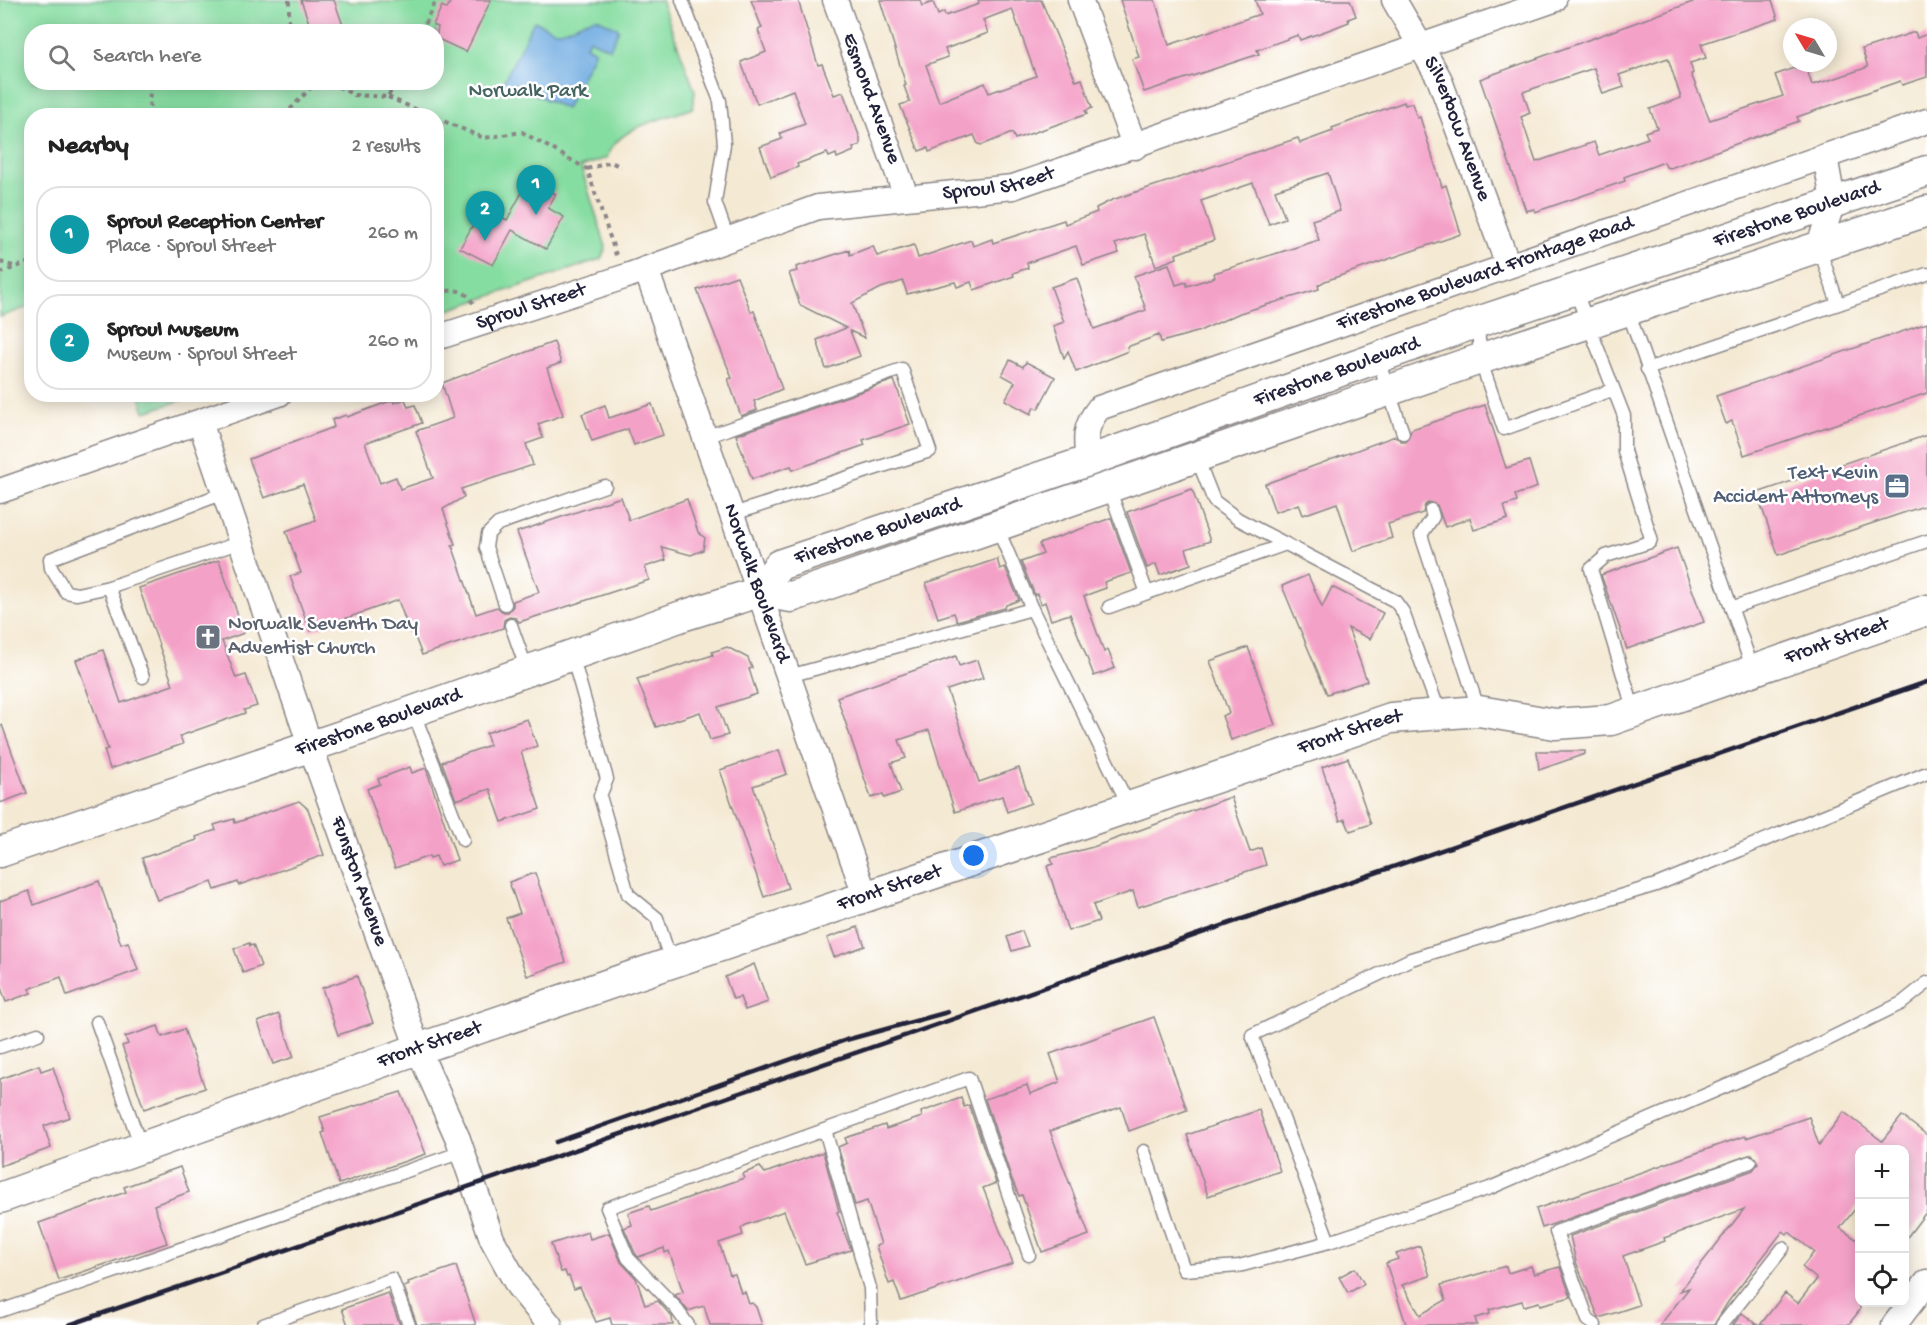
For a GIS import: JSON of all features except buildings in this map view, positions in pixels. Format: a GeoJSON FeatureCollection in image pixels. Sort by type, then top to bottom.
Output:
{"type":"FeatureCollection","features":[{"type":"Feature","properties":{"kind":"street","name":"Esmond Avenue"},"geometry":{"type":"LineString","coordinates":[[835,0],[906,196]]}},
{"type":"Feature","properties":{"kind":"street"},"geometry":{"type":"LineString","coordinates":[[1080,0],[1135,147]]}},
{"type":"Feature","properties":{"kind":"street","name":"Silverbow Avenue"},"geometry":{"type":"LineString","coordinates":[[1394,0],[1439,78],[1508,265]]}},
{"type":"Feature","properties":{"kind":"street","name":"Sproul Street"},"geometry":{"type":"LineString","coordinates":[[444,336],[646,269],[818,207],[906,196],[1013,188],[1554,0]]}},
{"type":"Feature","properties":{"kind":"street","name":"Firestone Boulevard Frontage Road"},"geometry":{"type":"LineString","coordinates":[[1088,461],[1084,434],[1088,421],[1100,408],[1927,121]]}},
{"type":"Feature","properties":{"kind":"street"},"geometry":{"type":"LineString","coordinates":[[1819,246],[1833,201],[1825,156]]}},
{"type":"Feature","properties":{"kind":"street","name":"Firestone Boulevard"},"geometry":{"type":"LineString","coordinates":[[759,592],[779,565],[1088,461],[1378,360],[1478,322],[1927,171]]}},
{"type":"Feature","properties":{"kind":"street","name":"Firestone Boulevard"},"geometry":{"type":"LineString","coordinates":[[0,852],[759,592],[791,597],[1389,392],[1480,358],[1927,211]]}},
{"type":"Feature","properties":{"kind":"street","name":"Norwalk Boulevard"},"geometry":{"type":"LineString","coordinates":[[646,269],[866,898]]}},
{"type":"Feature","properties":{"kind":"street"},"geometry":{"type":"LineString","coordinates":[[0,491],[256,402]]}},
{"type":"Feature","properties":{"kind":"street","name":"Funston Avenue"},"geometry":{"type":"LineString","coordinates":[[200,422],[309,745],[418,1049],[462,1152],[492,1239],[518,1286],[550,1325]]}},
{"type":"Feature","properties":{"kind":"street","name":"Front Street"},"geometry":{"type":"LineString","coordinates":[[0,1198],[418,1049],[1391,717],[1479,711],[1555,724],[1611,720],[1927,610]]}},
{"type":"Feature","properties":{"kind":"street"},"geometry":{"type":"LineString","coordinates":[[1894,1325],[1927,1282]]}},
{"type":"Feature","properties":{"kind":"lane"},"geometry":{"type":"LineString","coordinates":[[682,0],[720,101],[724,118],[724,144],[715,202],[728,239]]}},
{"type":"Feature","properties":{"kind":"lane"},"geometry":{"type":"LineString","coordinates":[[1819,246],[1838,304]]}},
{"type":"Feature","properties":{"kind":"lane"},"geometry":{"type":"LineString","coordinates":[[1647,369],[1927,274]]}},
{"type":"Feature","properties":{"kind":"lane"},"geometry":{"type":"LineString","coordinates":[[1575,290],[1586,324],[1624,416],[1623,451],[1651,538],[1650,542],[1606,556],[1591,569],[1634,711]]}},
{"type":"Feature","properties":{"kind":"lane"},"geometry":{"type":"LineString","coordinates":[[1628,310],[1753,670]]}},
{"type":"Feature","properties":{"kind":"lane"},"geometry":{"type":"LineString","coordinates":[[1478,322],[1480,358],[1504,429],[1612,390]]}},
{"type":"Feature","properties":{"kind":"lane"},"geometry":{"type":"LineString","coordinates":[[1378,360],[1403,433]]}},
{"type":"Feature","properties":{"kind":"lane"},"geometry":{"type":"LineString","coordinates":[[705,437],[902,369],[930,451],[839,482],[733,514]]}},
{"type":"Feature","properties":{"kind":"lane"},"geometry":{"type":"LineString","coordinates":[[1197,458],[1214,501],[1238,519],[1395,601],[1403,612],[1440,714]]}},
{"type":"Feature","properties":{"kind":"lane"},"geometry":{"type":"LineString","coordinates":[[505,604],[486,548],[488,534],[498,524],[605,486]]}},
{"type":"Feature","properties":{"kind":"lane"},"geometry":{"type":"LineString","coordinates":[[1109,488],[1147,593]]}},
{"type":"Feature","properties":{"kind":"lane"},"geometry":{"type":"LineString","coordinates":[[224,493],[50,559],[51,568],[66,592],[77,594],[109,587],[241,542]]}},
{"type":"Feature","properties":{"kind":"lane"},"geometry":{"type":"LineString","coordinates":[[1431,510],[1433,517],[1421,535],[1479,711]]}},
{"type":"Feature","properties":{"kind":"lane"},"geometry":{"type":"LineString","coordinates":[[997,527],[1032,609],[1129,806]]}},
{"type":"Feature","properties":{"kind":"lane"},"geometry":{"type":"LineString","coordinates":[[1731,608],[1927,541]]}},
{"type":"Feature","properties":{"kind":"lane"},"geometry":{"type":"LineString","coordinates":[[1109,607],[1286,544]]}},
{"type":"Feature","properties":{"kind":"lane"},"geometry":{"type":"LineString","coordinates":[[109,587],[143,677]]}},
{"type":"Feature","properties":{"kind":"lane"},"geometry":{"type":"LineString","coordinates":[[789,676],[1032,609]]}},
{"type":"Feature","properties":{"kind":"lane"},"geometry":{"type":"LineString","coordinates":[[511,625],[528,671]]}},
{"type":"Feature","properties":{"kind":"lane"},"geometry":{"type":"LineString","coordinates":[[572,656],[607,779],[600,796],[628,894],[657,918],[671,962]]}},
{"type":"Feature","properties":{"kind":"lane"},"geometry":{"type":"LineString","coordinates":[[413,711],[464,840]]}},
{"type":"Feature","properties":{"kind":"lane"},"geometry":{"type":"LineString","coordinates":[[1329,1242],[1252,1035],[1411,959],[1656,885],[1927,773]]}},
{"type":"Feature","properties":{"kind":"lane"},"geometry":{"type":"LineString","coordinates":[[1144,1151],[1184,1270],[1239,1266],[1329,1242],[1490,1188],[1782,1062],[1902,1003],[1927,983]]}},
{"type":"Feature","properties":{"kind":"lane"},"geometry":{"type":"LineString","coordinates":[[97,1022],[141,1147]]}},
{"type":"Feature","properties":{"kind":"lane"},"geometry":{"type":"LineString","coordinates":[[0,1047],[38,1034]]}},
{"type":"Feature","properties":{"kind":"lane"},"geometry":{"type":"LineString","coordinates":[[688,1325],[675,1307],[628,1258],[607,1208],[969,1078],[1029,1255]]}},
{"type":"Feature","properties":{"kind":"lane"},"geometry":{"type":"LineString","coordinates":[[825,1130],[870,1288],[871,1325]]}},
{"type":"Feature","properties":{"kind":"lane"},"geometry":{"type":"LineString","coordinates":[[0,1311],[462,1152]]}},
{"type":"Feature","properties":{"kind":"lane"},"geometry":{"type":"LineString","coordinates":[[1588,1323],[1556,1232],[1750,1162]]}},
{"type":"Feature","properties":{"kind":"lane"},"geometry":{"type":"LineString","coordinates":[[1722,1325],[1784,1248]]}},
{"type":"Feature","properties":{"kind":"lane"},"geometry":{"type":"LineString","coordinates":[[263,1325],[392,1279],[409,1325]]}},
{"type":"Feature","properties":{"kind":"path"},"geometry":{"type":"LineString","coordinates":[[289,0],[291,24]]}},
{"type":"Feature","properties":{"kind":"path"},"geometry":{"type":"LineString","coordinates":[[424,24],[436,0]]}},
{"type":"Feature","properties":{"kind":"path"},"geometry":{"type":"LineString","coordinates":[[281,24],[289,21]]}},
{"type":"Feature","properties":{"kind":"path"},"geometry":{"type":"LineString","coordinates":[[149,108],[150,90]]}},
{"type":"Feature","properties":{"kind":"path"},"geometry":{"type":"LineString","coordinates":[[292,108],[308,90]]}},
{"type":"Feature","properties":{"kind":"path"},"geometry":{"type":"LineString","coordinates":[[345,90],[354,95],[388,97],[413,108]]}},
{"type":"Feature","properties":{"kind":"path"},"geometry":{"type":"LineString","coordinates":[[388,97],[391,90]]}},
{"type":"Feature","properties":{"kind":"path"},"geometry":{"type":"LineString","coordinates":[[444,121],[484,138],[522,132],[587,169],[618,259]]}},
{"type":"Feature","properties":{"kind":"path"},"geometry":{"type":"LineString","coordinates":[[587,169],[611,162],[621,168]]}},
{"type":"Feature","properties":{"kind":"path"},"geometry":{"type":"LineString","coordinates":[[0,262],[16,267]]}},
{"type":"Feature","properties":{"kind":"path"},"geometry":{"type":"LineString","coordinates":[[0,273],[24,264]]}},
{"type":"Feature","properties":{"kind":"path"},"geometry":{"type":"LineString","coordinates":[[444,292],[453,289],[463,292],[473,302],[480,322]]}},
{"type":"Feature","properties":{"kind":"green space","name":"Norwalk Park"},"geometry":{"type":"Polygon","coordinates":[[[0,0],[348,0],[349,2],[661,0],[695,91],[693,108],[631,131],[612,147],[607,158],[581,167],[606,247],[601,259],[444,312],[444,108],[24,108],[24,308],[0,317],[0,0]]]}},
{"type":"Feature","properties":{"kind":"green space"},"geometry":{"type":"Polygon","coordinates":[[[142,402],[176,402],[145,412],[142,402]]]}},
{"type":"Feature","properties":{"kind":"water"},"geometry":{"type":"Polygon","coordinates":[[[597,18],[619,29],[610,49],[589,39],[586,46],[595,51],[566,109],[514,84],[511,88],[503,83],[534,21],[560,31],[597,18]]]}},
{"type":"Feature","properties":{"kind":"railway"},"geometry":{"type":"LineString","coordinates":[[69,1325],[1927,682]]}},
{"type":"Feature","properties":{"kind":"railway"},"geometry":{"type":"LineString","coordinates":[[556,1142],[846,1040],[948,1012]]}},
{"type":"Feature","properties":{"kind":"place","name":"Sproul Reception Center"},"geometry":{"type":"Point","coordinates":[536,215]}},
{"type":"Feature","properties":{"kind":"place","name":"Sproul Museum"},"geometry":{"type":"Point","coordinates":[485,241]}},
{"type":"Feature","properties":{"kind":"place","name":"Text Kevin Accident Attorneys"},"geometry":{"type":"Point","coordinates":[1897,486]}},
{"type":"Feature","properties":{"kind":"place","name":"Norwalk Seventh Day Adventist Church"},"geometry":{"type":"Point","coordinates":[208,637]}}]}
